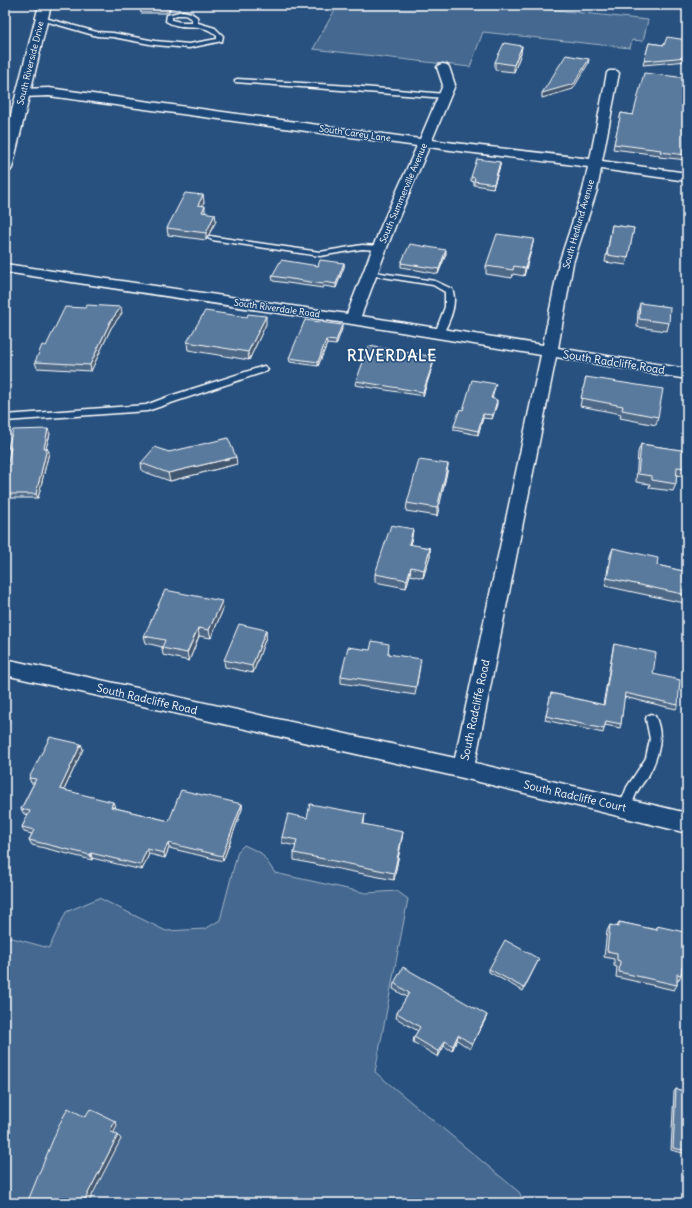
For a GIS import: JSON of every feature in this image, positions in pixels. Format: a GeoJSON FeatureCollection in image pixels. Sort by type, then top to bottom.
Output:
{"type":"FeatureCollection","features":[{"type":"Feature","properties":{"kind":"main road","name":"South Riverside Drive"},"geometry":{"type":"LineString","coordinates":[[5,168],[22,93],[45,5]]}},
{"type":"Feature","properties":{"kind":"street","name":"South Summerville Avenue"},"geometry":{"type":"LineString","coordinates":[[352,319],[389,224],[445,96],[449,85],[444,67]]}},
{"type":"Feature","properties":{"kind":"street","name":"South Hedlund Avenue"},"geometry":{"type":"LineString","coordinates":[[549,351],[566,263],[586,204],[613,73]]}},
{"type":"Feature","properties":{"kind":"street","name":"South Carey Lane"},"geometry":{"type":"LineString","coordinates":[[22,93],[49,92],[483,151],[533,155],[687,177]]}},
{"type":"Feature","properties":{"kind":"street","name":"South Riverdale Road"},"geometry":{"type":"LineString","coordinates":[[5,268],[352,319],[549,351]]}},
{"type":"Feature","properties":{"kind":"street","name":"South Radcliffe Road"},"geometry":{"type":"LineString","coordinates":[[5,667],[463,769],[549,351],[687,374]]}},
{"type":"Feature","properties":{"kind":"street","name":"South Radcliffe Court"},"geometry":{"type":"LineString","coordinates":[[463,769],[687,823]]}},
{"type":"Feature","properties":{"kind":"lane"},"geometry":{"type":"LineString","coordinates":[[41,19],[97,34],[113,35],[155,43],[189,46],[220,40],[220,36],[213,29],[195,24]]}},
{"type":"Feature","properties":{"kind":"lane"},"geometry":{"type":"LineString","coordinates":[[237,81],[352,88],[445,96]]}},
{"type":"Feature","properties":{"kind":"lane"},"geometry":{"type":"LineString","coordinates":[[212,238],[320,254],[362,247],[380,248]]}},
{"type":"Feature","properties":{"kind":"lane"},"geometry":{"type":"LineString","coordinates":[[370,273],[434,283],[448,291],[450,303],[439,333]]}},
{"type":"Feature","properties":{"kind":"lane"},"geometry":{"type":"LineString","coordinates":[[5,418],[147,408],[173,398],[264,369]]}},
{"type":"Feature","properties":{"kind":"lane"},"geometry":{"type":"LineString","coordinates":[[625,808],[631,791],[644,772],[651,758],[655,739],[651,720]]}},
{"type":"Feature","properties":{"kind":"shaded area"},"geometry":{"type":"Polygon","coordinates":[[[339,5],[544,5],[547,9],[648,20],[643,41],[632,40],[630,48],[483,32],[470,67],[313,49],[339,5]]]}},
{"type":"Feature","properties":{"kind":"shaded area"},"geometry":{"type":"Polygon","coordinates":[[[244,845],[261,853],[275,873],[366,893],[397,891],[408,899],[375,1072],[519,1192],[525,1203],[5,1203],[5,936],[49,948],[66,912],[99,898],[166,931],[205,929],[220,920],[238,851],[244,845]]]}},
{"type":"Feature","properties":{"kind":"building"},"geometry":{"type":"Polygon","coordinates":[[[667,37],[687,40],[687,57],[644,61],[649,43],[664,45],[667,37]]]}},
{"type":"Feature","properties":{"kind":"building"},"geometry":{"type":"Polygon","coordinates":[[[504,43],[522,46],[514,65],[495,62],[504,43]]]}},
{"type":"Feature","properties":{"kind":"building"},"geometry":{"type":"Polygon","coordinates":[[[566,55],[589,59],[574,84],[542,93],[566,55]]]}},
{"type":"Feature","properties":{"kind":"building"},"geometry":{"type":"Polygon","coordinates":[[[644,73],[687,78],[687,155],[614,144],[621,113],[633,115],[644,73]]]}},
{"type":"Feature","properties":{"kind":"building"},"geometry":{"type":"Polygon","coordinates":[[[477,159],[500,162],[494,184],[474,181],[475,178],[471,177],[477,159]]]}},
{"type":"Feature","properties":{"kind":"building"},"geometry":{"type":"Polygon","coordinates":[[[185,193],[203,195],[198,205],[205,206],[202,212],[215,214],[206,233],[167,228],[185,193]]]}},
{"type":"Feature","properties":{"kind":"building"},"geometry":{"type":"Polygon","coordinates":[[[684,203],[687,204],[687,221],[683,221],[684,203]]]}},
{"type":"Feature","properties":{"kind":"building"},"geometry":{"type":"Polygon","coordinates":[[[612,225],[634,228],[628,258],[607,255],[612,225]]]}},
{"type":"Feature","properties":{"kind":"building"},"geometry":{"type":"Polygon","coordinates":[[[497,234],[534,239],[525,268],[514,266],[513,270],[486,266],[497,234]]]}},
{"type":"Feature","properties":{"kind":"building"},"geometry":{"type":"Polygon","coordinates":[[[410,244],[446,250],[439,269],[401,263],[410,244]]]}},
{"type":"Feature","properties":{"kind":"building"},"geometry":{"type":"Polygon","coordinates":[[[281,260],[318,266],[320,260],[344,263],[336,284],[324,282],[323,284],[272,276],[281,260]]]}},
{"type":"Feature","properties":{"kind":"building"},"geometry":{"type":"Polygon","coordinates":[[[640,303],[670,307],[669,323],[639,319],[640,303]]]}},
{"type":"Feature","properties":{"kind":"building"},"geometry":{"type":"Polygon","coordinates":[[[87,305],[121,307],[110,322],[90,365],[35,362],[42,345],[46,346],[65,307],[85,308],[87,305]]]}},
{"type":"Feature","properties":{"kind":"building"},"geometry":{"type":"Polygon","coordinates":[[[205,311],[247,317],[248,314],[266,316],[248,352],[187,342],[205,311]]]}},
{"type":"Feature","properties":{"kind":"building"},"geometry":{"type":"Polygon","coordinates":[[[305,320],[342,325],[336,341],[326,340],[318,362],[289,358],[305,320]]]}},
{"type":"Feature","properties":{"kind":"building"},"geometry":{"type":"Polygon","coordinates":[[[369,346],[435,357],[423,392],[356,381],[369,346]]]}},
{"type":"Feature","properties":{"kind":"building"},"geometry":{"type":"Polygon","coordinates":[[[586,377],[663,389],[658,417],[622,410],[623,406],[581,398],[586,377]]]}},
{"type":"Feature","properties":{"kind":"building"},"geometry":{"type":"Polygon","coordinates":[[[472,380],[496,384],[491,398],[497,400],[493,415],[483,414],[478,431],[454,426],[460,409],[463,410],[472,380]]]}},
{"type":"Feature","properties":{"kind":"building"},"geometry":{"type":"Polygon","coordinates":[[[48,429],[44,448],[47,448],[36,494],[5,494],[9,473],[6,473],[11,447],[8,447],[13,430],[48,429]]]}},
{"type":"Feature","properties":{"kind":"building"},"geometry":{"type":"Polygon","coordinates":[[[228,438],[236,457],[168,473],[141,463],[155,447],[169,452],[228,438]]]}},
{"type":"Feature","properties":{"kind":"building"},"geometry":{"type":"Polygon","coordinates":[[[641,444],[687,451],[687,468],[677,467],[676,484],[652,480],[652,476],[638,474],[641,444]]]}},
{"type":"Feature","properties":{"kind":"building"},"geometry":{"type":"Polygon","coordinates":[[[419,460],[448,464],[437,508],[407,503],[419,460]]]}},
{"type":"Feature","properties":{"kind":"building"},"geometry":{"type":"Polygon","coordinates":[[[391,525],[413,529],[409,544],[430,548],[424,570],[411,567],[407,580],[375,574],[391,525]]]}},
{"type":"Feature","properties":{"kind":"building"},"geometry":{"type":"Polygon","coordinates":[[[613,548],[658,558],[657,565],[687,572],[687,595],[607,578],[613,548]]]}},
{"type":"Feature","properties":{"kind":"building"},"geometry":{"type":"Polygon","coordinates":[[[165,590],[222,601],[209,630],[198,628],[187,653],[162,648],[165,640],[144,636],[165,590]]]}},
{"type":"Feature","properties":{"kind":"building"},"geometry":{"type":"Polygon","coordinates":[[[239,624],[266,630],[252,666],[224,660],[239,624]]]}},
{"type":"Feature","properties":{"kind":"building"},"geometry":{"type":"Polygon","coordinates":[[[372,641],[389,644],[388,654],[421,659],[416,687],[341,676],[348,647],[370,650],[372,641]]]}},
{"type":"Feature","properties":{"kind":"building"},"geometry":{"type":"Polygon","coordinates":[[[614,644],[656,653],[653,674],[680,680],[678,705],[625,693],[621,724],[606,721],[604,729],[546,716],[551,693],[604,705],[614,644]]]}},
{"type":"Feature","properties":{"kind":"building"},"geometry":{"type":"Polygon","coordinates":[[[50,737],[81,744],[60,789],[113,802],[111,807],[169,821],[181,790],[242,804],[222,856],[168,843],[164,853],[147,849],[140,865],[91,853],[90,855],[29,840],[34,830],[22,827],[30,811],[21,809],[36,779],[29,778],[50,737]]]}},
{"type":"Feature","properties":{"kind":"building"},"geometry":{"type":"Polygon","coordinates":[[[310,804],[365,814],[363,824],[403,832],[394,873],[294,853],[297,840],[282,837],[288,814],[307,818],[310,804]]]}},
{"type":"Feature","properties":{"kind":"building"},"geometry":{"type":"Polygon","coordinates":[[[619,922],[657,930],[657,926],[684,932],[684,935],[687,936],[687,968],[682,967],[681,975],[677,974],[677,985],[619,972],[620,961],[617,960],[617,953],[607,951],[610,925],[619,927],[619,922]]]}},
{"type":"Feature","properties":{"kind":"building"},"geometry":{"type":"Polygon","coordinates":[[[505,940],[539,959],[524,988],[489,969],[505,940]]]}},
{"type":"Feature","properties":{"kind":"building"},"geometry":{"type":"Polygon","coordinates":[[[403,967],[487,1015],[472,1044],[458,1035],[453,1046],[445,1041],[439,1052],[414,1037],[420,1027],[397,1013],[409,993],[394,983],[403,967]]]}},
{"type":"Feature","properties":{"kind":"building"},"geometry":{"type":"Polygon","coordinates":[[[676,1089],[687,1092],[687,1151],[673,1148],[676,1089]]]}},
{"type":"Feature","properties":{"kind":"building"},"geometry":{"type":"Polygon","coordinates":[[[68,1108],[85,1117],[90,1109],[115,1121],[110,1131],[118,1135],[83,1203],[27,1203],[59,1125],[68,1108]]]}},
{"type":"Feature","properties":{"kind":"district","name":"RIVERDALE"},"geometry":{"type":"Point","coordinates":[392,355]}}]}
